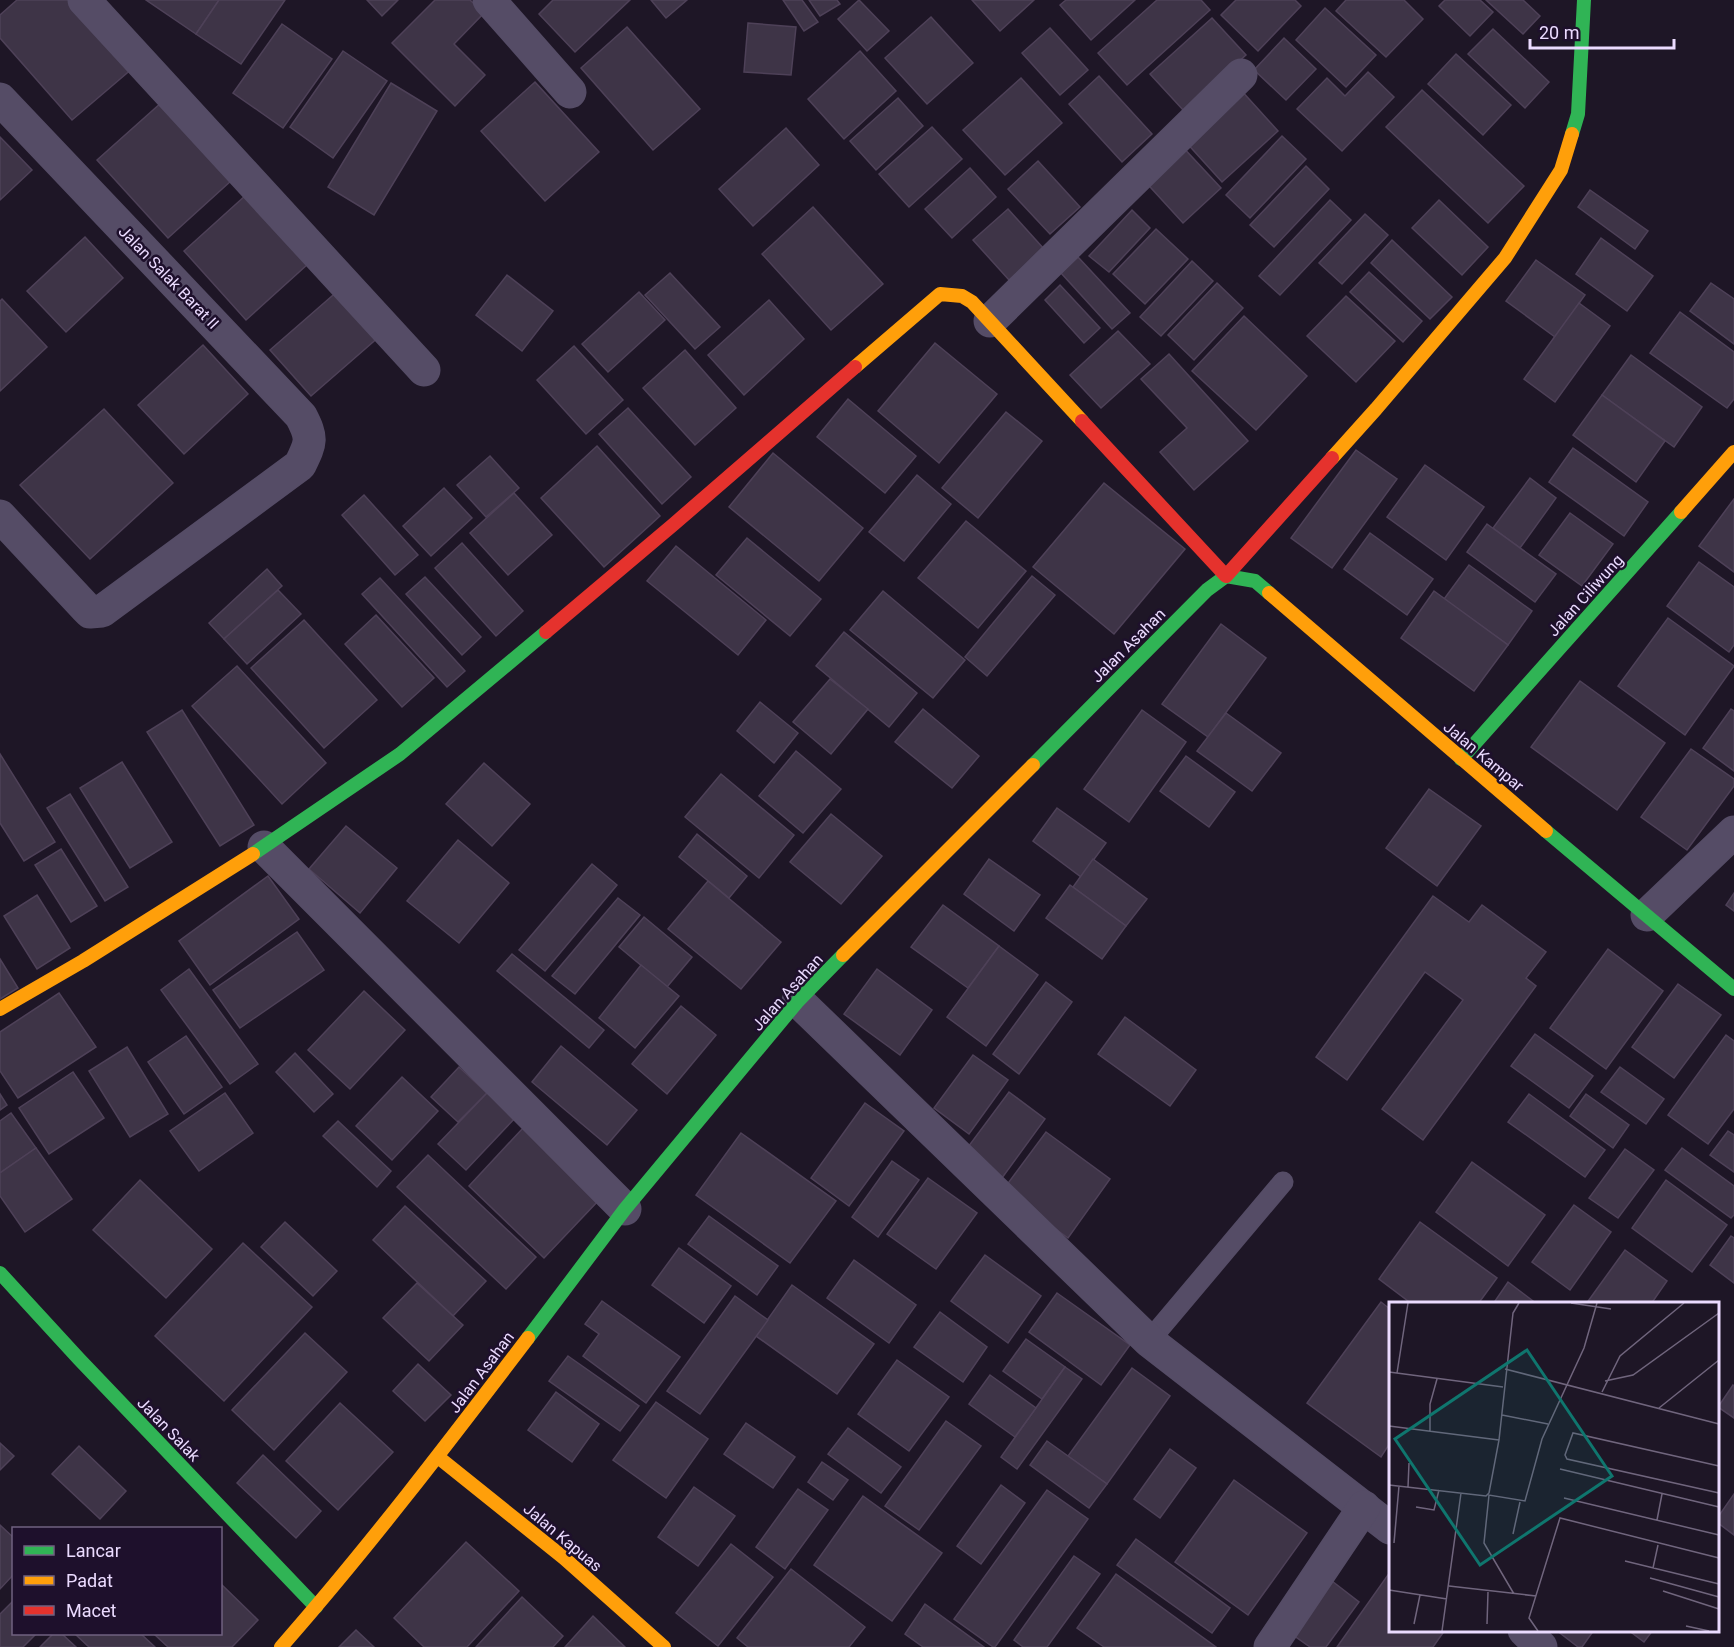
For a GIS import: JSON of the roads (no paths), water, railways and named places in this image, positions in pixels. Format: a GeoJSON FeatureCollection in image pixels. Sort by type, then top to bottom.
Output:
{"type":"FeatureCollection","features":[{"type":"Feature","properties":{"kind":"street"},"geometry":{"type":"LineString","coordinates":[[84,0],[424,370]]}},
{"type":"Feature","properties":{"kind":"street"},"geometry":{"type":"LineString","coordinates":[[489,0],[570,92]]}},
{"type":"Feature","properties":{"kind":"street"},"geometry":{"type":"LineString","coordinates":[[0,1009],[83,961],[264,848],[400,754],[674,524],[940,294],[962,296],[972,302],[1226,576],[1376,409],[1505,258],[1561,170],[1578,114],[1584,0]]}},
{"type":"Feature","properties":{"kind":"street"},"geometry":{"type":"LineString","coordinates":[[990,321],[1241,75]]}},
{"type":"Feature","properties":{"kind":"street","name":"Jalan Salak Barat II"},"geometry":{"type":"LineString","coordinates":[[0,99],[301,416],[310,434],[307,450],[300,465],[102,611],[90,612],[0,516]]}},
{"type":"Feature","properties":{"kind":"street","name":"Jalan Ciliwung"},"geometry":{"type":"LineString","coordinates":[[1461,759],[1734,452]]}},
{"type":"Feature","properties":{"kind":"street","name":"Jalan Asahan"},"geometry":{"type":"LineString","coordinates":[[281,1647],[438,1457],[625,1209],[798,1001],[1207,590],[1226,576]]}},
{"type":"Feature","properties":{"kind":"street","name":"Jalan Kampar"},"geometry":{"type":"LineString","coordinates":[[1226,576],[1255,581],[1461,759],[1734,989]]}},
{"type":"Feature","properties":{"kind":"street"},"geometry":{"type":"LineString","coordinates":[[1647,915],[1734,832]]}},
{"type":"Feature","properties":{"kind":"street"},"geometry":{"type":"LineString","coordinates":[[264,848],[625,1209]]}},
{"type":"Feature","properties":{"kind":"street"},"geometry":{"type":"LineString","coordinates":[[798,1001],[1149,1341],[1389,1527]]}},
{"type":"Feature","properties":{"kind":"street","name":"Jalan Salak"},"geometry":{"type":"LineString","coordinates":[[0,1273],[316,1607]]}},
{"type":"Feature","properties":{"kind":"street","name":"Jalan Kapuas"},"geometry":{"type":"LineString","coordinates":[[438,1457],[564,1558],[664,1647]]}},
{"type":"Feature","properties":{"kind":"street"},"geometry":{"type":"LineString","coordinates":[[1270,1647],[1364,1507]]}},
{"type":"Feature","properties":{"kind":"street"},"geometry":{"type":"LineString","coordinates":[[1526,1632],[1541,1647]]}},
{"type":"Feature","properties":{"kind":"lane"},"geometry":{"type":"LineString","coordinates":[[1149,1341],[1283,1182]]}}]}
